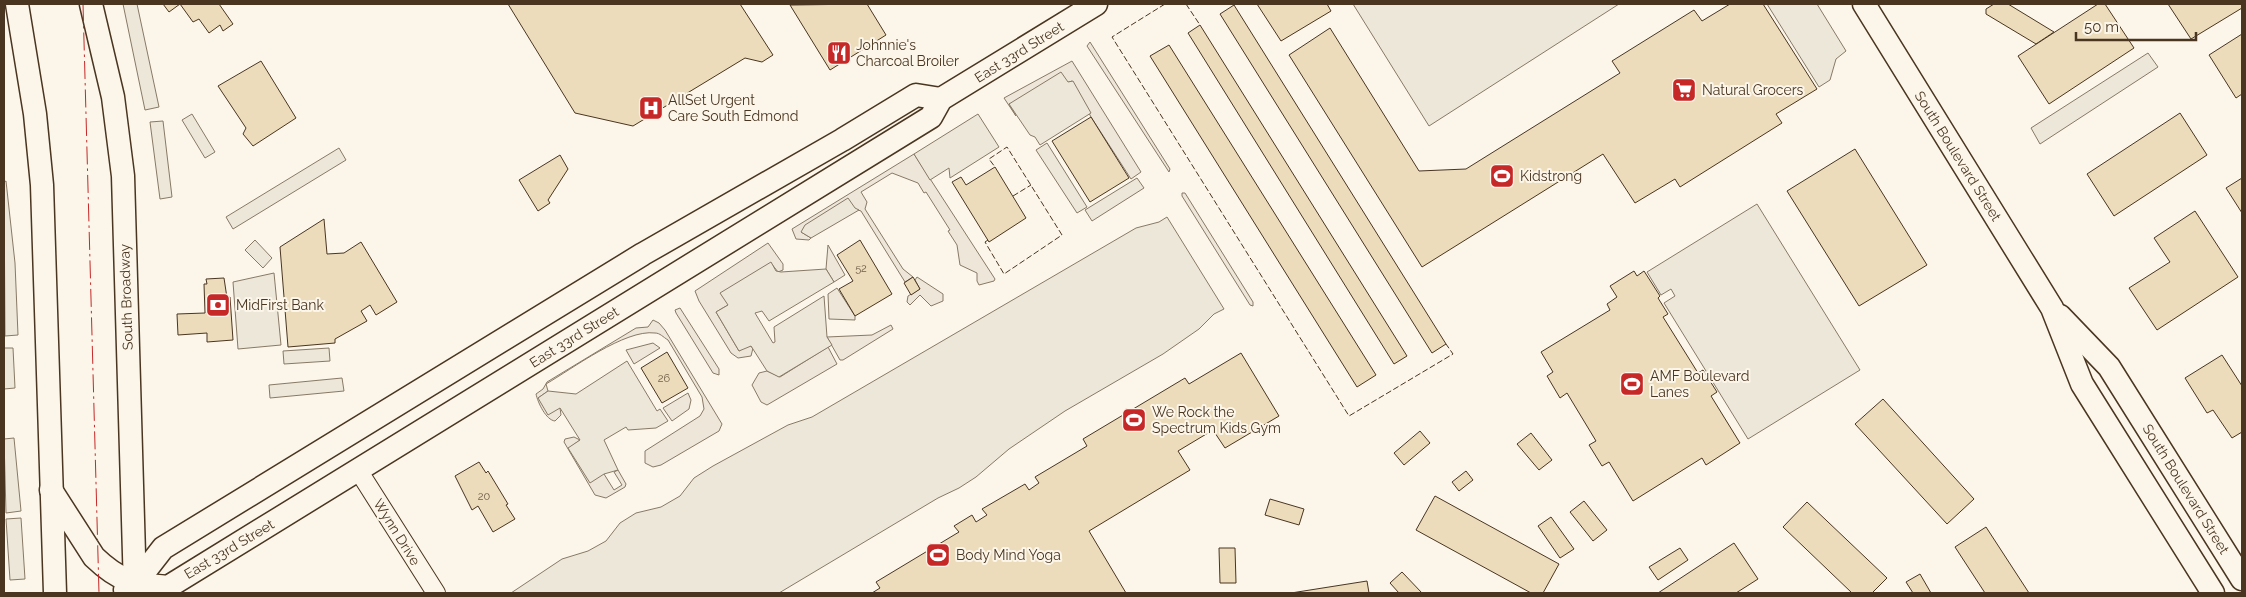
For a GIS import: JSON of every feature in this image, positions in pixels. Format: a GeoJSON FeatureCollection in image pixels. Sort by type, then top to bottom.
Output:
{"type":"FeatureCollection","features":[{"type":"Feature","properties":{"kind":"main road"},"geometry":{"type":"LineString","coordinates":[[17,4],[35,114],[42,185],[47,290],[50,490],[56,593]]}},
{"type":"Feature","properties":{"kind":"main road","name":"South Broadway"},"geometry":{"type":"LineString","coordinates":[[91,4],[113,97],[123,176],[130,590]]}},
{"type":"Feature","properties":{"kind":"main road","name":"East 33rd Street"},"geometry":{"type":"LineString","coordinates":[[130,590],[168,587],[932,117],[941,99],[1096,4]]}},
{"type":"Feature","properties":{"kind":"main road","name":"South Boulevard Street"},"geometry":{"type":"LineString","coordinates":[[1864,4],[2052,308],[2082,384],[2213,593]]}},
{"type":"Feature","properties":{"kind":"main road"},"geometry":{"type":"LineString","coordinates":[[50,490],[94,557],[116,575],[130,590],[163,548],[643,254],[842,140],[916,95],[941,99]]}},
{"type":"Feature","properties":{"kind":"main road","name":"South Boulevard Street"},"geometry":{"type":"LineString","coordinates":[[2052,308],[2109,367],[2242,579]]}},
{"type":"Feature","properties":{"kind":"street","name":"Wynn Drive"},"geometry":{"type":"LineString","coordinates":[[358,470],[436,593]]}},
{"type":"Feature","properties":{"kind":"shaded area"},"geometry":{"type":"Polygon","coordinates":[[[123,4],[137,4],[159,107],[145,110],[123,4]]]}},
{"type":"Feature","properties":{"kind":"shaded area"},"geometry":{"type":"Polygon","coordinates":[[[1353,4],[1619,4],[1429,126],[1353,4]]]}},
{"type":"Feature","properties":{"kind":"shaded area"},"geometry":{"type":"Polygon","coordinates":[[[1767,4],[1817,4],[1846,51],[1836,59],[1830,80],[1819,87],[1767,4]]]}},
{"type":"Feature","properties":{"kind":"shaded area"},"geometry":{"type":"Polygon","coordinates":[[[1090,42],[1170,169],[1169,172],[1087,46],[1090,42]]]}},
{"type":"Feature","properties":{"kind":"shaded area"},"geometry":{"type":"Polygon","coordinates":[[[2148,53],[2158,67],[2040,144],[2031,128],[2148,53]]]}},
{"type":"Feature","properties":{"kind":"shaded area"},"geometry":{"type":"Polygon","coordinates":[[[1072,61],[1141,172],[1131,179],[1091,117],[1072,81],[1009,104],[1016,116],[1004,98],[1072,61]]]}},
{"type":"Feature","properties":{"kind":"shaded area"},"geometry":{"type":"Polygon","coordinates":[[[1061,72],[1068,82],[1073,81],[1091,113],[1040,145],[1035,137],[1030,135],[1009,104],[1061,72]]]}},
{"type":"Feature","properties":{"kind":"shaded area"},"geometry":{"type":"Polygon","coordinates":[[[192,114],[215,152],[205,158],[182,120],[192,114]]]}},
{"type":"Feature","properties":{"kind":"shaded area"},"geometry":{"type":"Polygon","coordinates":[[[978,114],[999,147],[950,178],[949,168],[930,180],[914,154],[978,114]]]}},
{"type":"Feature","properties":{"kind":"shaded area"},"geometry":{"type":"Polygon","coordinates":[[[163,121],[172,197],[160,199],[150,122],[163,121]]]}},
{"type":"Feature","properties":{"kind":"shaded area"},"geometry":{"type":"Polygon","coordinates":[[[1047,143],[1087,207],[1077,213],[1036,150],[1047,143]]]}},
{"type":"Feature","properties":{"kind":"shaded area"},"geometry":{"type":"Polygon","coordinates":[[[339,148],[346,160],[233,229],[226,217],[339,148]]]}},
{"type":"Feature","properties":{"kind":"shaded area"},"geometry":{"type":"Polygon","coordinates":[[[914,154],[995,279],[994,281],[979,285],[977,273],[960,265],[957,245],[948,231],[950,230],[926,192],[924,193],[918,183],[892,173],[861,192],[867,202],[865,209],[903,269],[913,277],[905,282],[861,211],[855,209],[801,232],[811,238],[809,240],[796,239],[792,229],[914,154]]]}},
{"type":"Feature","properties":{"kind":"shaded area"},"geometry":{"type":"Polygon","coordinates":[[[1137,178],[1144,188],[1092,221],[1085,210],[1137,178]]]}},
{"type":"Feature","properties":{"kind":"shaded area"},"geometry":{"type":"Polygon","coordinates":[[[6,181],[15,263],[18,335],[5,336],[4,182],[6,181]]]}},
{"type":"Feature","properties":{"kind":"shaded area"},"geometry":{"type":"Polygon","coordinates":[[[1182,193],[1185,193],[1253,302],[1253,306],[1250,305],[1182,196],[1182,193]]]}},
{"type":"Feature","properties":{"kind":"shaded area"},"geometry":{"type":"Polygon","coordinates":[[[848,198],[855,208],[859,210],[811,238],[801,232],[805,225],[848,198]]]}},
{"type":"Feature","properties":{"kind":"shaded area","name":"AMF Boulevard Lanes"},"geometry":{"type":"Polygon","coordinates":[[[1757,204],[1860,370],[1748,439],[1664,303],[1675,296],[1671,289],[1661,295],[1647,272],[1757,204]]]}},
{"type":"Feature","properties":{"kind":"shaded area"},"geometry":{"type":"Polygon","coordinates":[[[1167,217],[1224,309],[1214,314],[1199,329],[1163,354],[1065,411],[1009,449],[976,477],[959,488],[938,498],[779,593],[511,593],[562,559],[588,551],[606,541],[620,523],[636,513],[661,507],[680,496],[694,478],[713,466],[788,425],[812,417],[1136,228],[1159,222],[1167,217]]]}},
{"type":"Feature","properties":{"kind":"shaded area"},"geometry":{"type":"Polygon","coordinates":[[[255,240],[272,258],[263,268],[245,250],[255,240]]]}},
{"type":"Feature","properties":{"kind":"shaded area"},"geometry":{"type":"Polygon","coordinates":[[[768,243],[783,264],[783,270],[778,272],[771,263],[728,305],[716,312],[739,351],[749,345],[753,348],[751,356],[738,358],[731,353],[699,301],[695,291],[768,243]]]}},
{"type":"Feature","properties":{"kind":"shaded area"},"geometry":{"type":"Polygon","coordinates":[[[828,245],[845,275],[834,282],[826,269],[828,245]]]}},
{"type":"Feature","properties":{"kind":"shaded area"},"geometry":{"type":"Polygon","coordinates":[[[771,262],[776,271],[781,272],[826,269],[834,282],[769,321],[762,311],[755,313],[773,343],[775,342],[774,327],[824,296],[827,337],[832,345],[779,377],[767,371],[751,346],[739,351],[716,312],[728,305],[720,293],[771,262]]]}},
{"type":"Feature","properties":{"kind":"shaded area"},"geometry":{"type":"Polygon","coordinates":[[[274,273],[281,345],[238,349],[233,282],[274,273]]]}},
{"type":"Feature","properties":{"kind":"shaded area"},"geometry":{"type":"Polygon","coordinates":[[[917,277],[943,294],[943,301],[931,306],[920,295],[910,305],[907,302],[908,296],[920,289],[915,280],[917,277]]]}},
{"type":"Feature","properties":{"kind":"shaded area"},"geometry":{"type":"Polygon","coordinates":[[[837,288],[855,316],[855,320],[829,319],[828,294],[837,288]]]}},
{"type":"Feature","properties":{"kind":"shaded area"},"geometry":{"type":"Polygon","coordinates":[[[680,308],[719,369],[719,375],[713,373],[676,313],[675,310],[680,308]]]}},
{"type":"Feature","properties":{"kind":"shaded area"},"geometry":{"type":"Polygon","coordinates":[[[653,320],[659,323],[665,330],[722,424],[719,431],[661,465],[653,467],[645,463],[645,451],[700,416],[704,409],[702,397],[668,340],[660,334],[643,333],[614,343],[546,384],[548,391],[538,398],[560,408],[561,415],[555,421],[546,414],[541,406],[536,394],[543,389],[547,382],[636,328],[648,327],[653,320]]]}},
{"type":"Feature","properties":{"kind":"shaded area"},"geometry":{"type":"Polygon","coordinates":[[[891,325],[893,329],[843,360],[840,360],[827,337],[872,335],[891,325]]]}},
{"type":"Feature","properties":{"kind":"shaded area"},"geometry":{"type":"Polygon","coordinates":[[[653,343],[660,348],[634,364],[626,350],[653,343]]]}},
{"type":"Feature","properties":{"kind":"shaded area"},"geometry":{"type":"Polygon","coordinates":[[[828,347],[837,364],[767,405],[761,402],[752,385],[759,373],[767,371],[780,377],[828,347]]]}},
{"type":"Feature","properties":{"kind":"shaded area"},"geometry":{"type":"Polygon","coordinates":[[[4,348],[13,348],[15,388],[4,389],[4,348]]]}},
{"type":"Feature","properties":{"kind":"shaded area"},"geometry":{"type":"Polygon","coordinates":[[[329,348],[330,361],[284,364],[283,351],[329,348]]]}},
{"type":"Feature","properties":{"kind":"shaded area"},"geometry":{"type":"Polygon","coordinates":[[[627,361],[657,411],[660,409],[668,421],[656,428],[628,430],[626,427],[604,440],[618,470],[604,474],[590,483],[568,448],[580,440],[560,408],[548,415],[538,398],[548,391],[576,394],[627,361]]]}},
{"type":"Feature","properties":{"kind":"shaded area"},"geometry":{"type":"Polygon","coordinates":[[[342,378],[344,391],[270,398],[269,385],[342,378]]]}},
{"type":"Feature","properties":{"kind":"shaded area"},"geometry":{"type":"Polygon","coordinates":[[[688,393],[691,400],[689,409],[672,421],[663,408],[688,393]]]}},
{"type":"Feature","properties":{"kind":"shaded area"},"geometry":{"type":"Polygon","coordinates":[[[574,437],[580,440],[569,448],[604,474],[614,490],[622,485],[614,472],[618,470],[626,484],[625,487],[606,498],[595,495],[564,442],[565,439],[574,437]]]}},
{"type":"Feature","properties":{"kind":"shaded area"},"geometry":{"type":"Polygon","coordinates":[[[14,438],[21,511],[6,513],[4,439],[14,438]]]}},
{"type":"Feature","properties":{"kind":"shaded area"},"geometry":{"type":"Polygon","coordinates":[[[21,518],[25,579],[10,580],[6,519],[21,518]]]}},
{"type":"Feature","properties":{"kind":"building"},"geometry":{"type":"Polygon","coordinates":[[[163,4],[180,4],[169,12],[163,4]]]}},
{"type":"Feature","properties":{"kind":"building"},"geometry":{"type":"Polygon","coordinates":[[[180,4],[219,4],[233,24],[223,31],[220,25],[209,33],[199,19],[193,22],[180,4]]]}},
{"type":"Feature","properties":{"kind":"building"},"geometry":{"type":"Polygon","coordinates":[[[508,4],[740,4],[773,55],[762,62],[745,58],[633,126],[575,113],[508,4]]]}},
{"type":"Feature","properties":{"kind":"building","name":"Johnnie's Charcoal Broiler"},"geometry":{"type":"Polygon","coordinates":[[[867,4],[886,35],[830,70],[790,5],[867,4]]]}},
{"type":"Feature","properties":{"kind":"building"},"geometry":{"type":"Polygon","coordinates":[[[1257,4],[1327,4],[1331,11],[1281,41],[1257,4]]]}},
{"type":"Feature","properties":{"kind":"building"},"geometry":{"type":"Polygon","coordinates":[[[1730,4],[1763,4],[1817,89],[1776,114],[1782,123],[1680,187],[1675,179],[1635,203],[1603,154],[1422,267],[1289,55],[1330,28],[1419,171],[1466,169],[1620,73],[1612,61],[1694,10],[1702,21],[1730,4]]]}},
{"type":"Feature","properties":{"kind":"building"},"geometry":{"type":"Polygon","coordinates":[[[1994,4],[2008,4],[2054,32],[2036,44],[1986,14],[1986,9],[1994,4]]]}},
{"type":"Feature","properties":{"kind":"building"},"geometry":{"type":"Polygon","coordinates":[[[2098,4],[2105,4],[2134,48],[2049,104],[2018,56],[2098,4]]]}},
{"type":"Feature","properties":{"kind":"building"},"geometry":{"type":"Polygon","coordinates":[[[2168,4],[2242,4],[2242,8],[2191,39],[2168,4]]]}},
{"type":"Feature","properties":{"kind":"building"},"geometry":{"type":"Polygon","coordinates":[[[1234,5],[1446,344],[1432,353],[1220,14],[1234,5]]]}},
{"type":"Feature","properties":{"kind":"building"},"geometry":{"type":"Polygon","coordinates":[[[1200,25],[1407,356],[1394,364],[1188,33],[1200,25]]]}},
{"type":"Feature","properties":{"kind":"building"},"geometry":{"type":"Polygon","coordinates":[[[2242,34],[2242,94],[2236,98],[2209,55],[2242,34]]]}},
{"type":"Feature","properties":{"kind":"building"},"geometry":{"type":"Polygon","coordinates":[[[1169,45],[1376,375],[1357,387],[1150,56],[1169,45]]]}},
{"type":"Feature","properties":{"kind":"building"},"geometry":{"type":"Polygon","coordinates":[[[261,61],[296,118],[253,146],[243,134],[246,128],[218,86],[261,61]]]}},
{"type":"Feature","properties":{"kind":"building"},"geometry":{"type":"Polygon","coordinates":[[[2180,113],[2207,155],[2114,216],[2087,174],[2180,113]]]}},
{"type":"Feature","properties":{"kind":"building"},"geometry":{"type":"Polygon","coordinates":[[[1091,117],[1129,178],[1090,202],[1052,141],[1091,117]]]}},
{"type":"Feature","properties":{"kind":"building"},"geometry":{"type":"Polygon","coordinates":[[[1855,149],[1927,265],[1859,306],[1787,191],[1855,149]]]}},
{"type":"Feature","properties":{"kind":"building"},"geometry":{"type":"Polygon","coordinates":[[[560,155],[568,169],[548,200],[550,203],[538,211],[519,180],[560,155]]]}},
{"type":"Feature","properties":{"kind":"building"},"geometry":{"type":"Polygon","coordinates":[[[995,167],[1026,218],[989,242],[952,182],[961,177],[966,185],[995,167]]]}},
{"type":"Feature","properties":{"kind":"building"},"geometry":{"type":"Polygon","coordinates":[[[2242,178],[2242,213],[2226,188],[2242,178]]]}},
{"type":"Feature","properties":{"kind":"building"},"geometry":{"type":"Polygon","coordinates":[[[2195,211],[2238,277],[2157,330],[2129,288],[2170,262],[2154,238],[2195,211]]]}},
{"type":"Feature","properties":{"kind":"building"},"geometry":{"type":"Polygon","coordinates":[[[324,219],[327,254],[344,253],[361,242],[397,302],[376,315],[370,305],[361,311],[367,321],[335,339],[335,343],[288,347],[280,247],[324,219]]]}},
{"type":"Feature","properties":{"kind":"building"},"geometry":{"type":"Polygon","coordinates":[[[860,240],[892,294],[855,316],[839,289],[853,281],[837,255],[860,240]]]}},
{"type":"Feature","properties":{"kind":"building","name":"AMF Boulevard Lanes"},"geometry":{"type":"Polygon","coordinates":[[[1634,271],[1637,276],[1644,271],[1660,296],[1658,298],[1668,314],[1663,317],[1698,373],[1703,370],[1717,392],[1711,396],[1740,443],[1706,465],[1702,458],[1633,501],[1609,462],[1602,466],[1589,445],[1596,441],[1567,393],[1560,398],[1547,376],[1553,372],[1541,352],[1610,310],[1607,304],[1617,297],[1610,286],[1634,271]]]}},
{"type":"Feature","properties":{"kind":"building"},"geometry":{"type":"Polygon","coordinates":[[[913,277],[920,289],[911,295],[904,283],[913,277]]]}},
{"type":"Feature","properties":{"kind":"building","name":"MidFirst Bank"},"geometry":{"type":"Polygon","coordinates":[[[224,278],[227,298],[230,297],[233,340],[207,342],[207,333],[178,335],[177,314],[205,313],[204,284],[207,284],[206,279],[224,278]]]}},
{"type":"Feature","properties":{"kind":"building"},"geometry":{"type":"Polygon","coordinates":[[[667,352],[688,388],[662,403],[641,368],[667,352]]]}},
{"type":"Feature","properties":{"kind":"building"},"geometry":{"type":"Polygon","coordinates":[[[1241,353],[1279,416],[1225,448],[1213,430],[1178,451],[1190,470],[1089,531],[1126,593],[872,593],[880,588],[876,582],[959,532],[954,526],[972,515],[976,522],[987,515],[982,509],[1025,484],[1029,490],[1039,483],[1035,477],[1087,446],[1083,439],[1185,378],[1189,384],[1241,353]]]}},
{"type":"Feature","properties":{"kind":"building"},"geometry":{"type":"Polygon","coordinates":[[[2222,355],[2242,386],[2242,432],[2232,438],[2213,410],[2207,413],[2185,378],[2222,355]]]}},
{"type":"Feature","properties":{"kind":"building"},"geometry":{"type":"Polygon","coordinates":[[[1883,399],[1974,499],[1947,524],[1855,424],[1883,399]]]}},
{"type":"Feature","properties":{"kind":"building"},"geometry":{"type":"Polygon","coordinates":[[[1420,431],[1430,443],[1404,465],[1394,453],[1420,431]]]}},
{"type":"Feature","properties":{"kind":"building"},"geometry":{"type":"Polygon","coordinates":[[[1531,433],[1552,460],[1539,470],[1517,444],[1531,433]]]}},
{"type":"Feature","properties":{"kind":"building"},"geometry":{"type":"Polygon","coordinates":[[[479,462],[486,473],[488,471],[515,519],[493,532],[478,506],[472,510],[455,476],[479,462]]]}},
{"type":"Feature","properties":{"kind":"building"},"geometry":{"type":"Polygon","coordinates":[[[1466,471],[1473,480],[1459,491],[1452,482],[1466,471]]]}},
{"type":"Feature","properties":{"kind":"building"},"geometry":{"type":"Polygon","coordinates":[[[1435,496],[1559,564],[1543,593],[1531,593],[1416,530],[1435,496]]]}},
{"type":"Feature","properties":{"kind":"building"},"geometry":{"type":"Polygon","coordinates":[[[1270,499],[1304,509],[1299,525],[1265,515],[1270,499]]]}},
{"type":"Feature","properties":{"kind":"building"},"geometry":{"type":"Polygon","coordinates":[[[1584,501],[1607,530],[1593,541],[1570,512],[1584,501]]]}},
{"type":"Feature","properties":{"kind":"building"},"geometry":{"type":"Polygon","coordinates":[[[1807,502],[1887,578],[1872,593],[1852,593],[1783,527],[1807,502]]]}},
{"type":"Feature","properties":{"kind":"building"},"geometry":{"type":"Polygon","coordinates":[[[1551,517],[1574,549],[1560,558],[1538,526],[1551,517]]]}},
{"type":"Feature","properties":{"kind":"building"},"geometry":{"type":"Polygon","coordinates":[[[1986,527],[2029,593],[1985,593],[1955,547],[1986,527]]]}},
{"type":"Feature","properties":{"kind":"building"},"geometry":{"type":"Polygon","coordinates":[[[1734,543],[1758,579],[1736,593],[1658,593],[1734,543]]]}},
{"type":"Feature","properties":{"kind":"building"},"geometry":{"type":"Polygon","coordinates":[[[1219,548],[1235,548],[1236,583],[1220,583],[1219,548]]]}},
{"type":"Feature","properties":{"kind":"building"},"geometry":{"type":"Polygon","coordinates":[[[1680,548],[1688,560],[1658,580],[1649,567],[1680,548]]]}},
{"type":"Feature","properties":{"kind":"building"},"geometry":{"type":"Polygon","coordinates":[[[1402,572],[1422,593],[1399,593],[1390,583],[1402,572]]]}},
{"type":"Feature","properties":{"kind":"building"},"geometry":{"type":"Polygon","coordinates":[[[1920,574],[1931,593],[1913,593],[1906,582],[1920,574]]]}},
{"type":"Feature","properties":{"kind":"building"},"geometry":{"type":"Polygon","coordinates":[[[1367,581],[1369,593],[1291,593],[1367,581]]]}},
{"type":"Feature","properties":{"kind":"fence"},"geometry":{"type":"LineString","coordinates":[[1165,4],[1112,37],[1349,416],[1453,354],[1446,344]]}},
{"type":"Feature","properties":{"kind":"fence"},"geometry":{"type":"LineString","coordinates":[[1186,4],[1200,25]]}},
{"type":"Feature","properties":{"kind":"fence"},"geometry":{"type":"LineString","coordinates":[[988,240],[985,242],[1004,274],[1062,235],[1007,147],[989,159],[995,167]]}},
{"type":"Feature","properties":{"kind":"fence"},"geometry":{"type":"LineString","coordinates":[[1013,196],[1031,185]]}},
{"type":"Feature","properties":{"kind":"power"},"geometry":{"type":"LineString","coordinates":[[83,4],[99,593]]}},
{"type":"Feature","properties":{"kind":"place","name":"Johnnie's Charcoal Broiler"},"geometry":{"type":"Point","coordinates":[839,53]}},
{"type":"Feature","properties":{"kind":"place","name":"Natural Grocers"},"geometry":{"type":"Point","coordinates":[1684,90]}},
{"type":"Feature","properties":{"kind":"place","name":"AllSet Urgent Care South Edmond"},"geometry":{"type":"Point","coordinates":[651,108]}},
{"type":"Feature","properties":{"kind":"place","name":"Kidstrong"},"geometry":{"type":"Point","coordinates":[1502,176]}},
{"type":"Feature","properties":{"kind":"place","name":"MidFirst Bank"},"geometry":{"type":"Point","coordinates":[218,305]}},
{"type":"Feature","properties":{"kind":"place","name":"AMF Boulevard Lanes"},"geometry":{"type":"Point","coordinates":[1632,384]}},
{"type":"Feature","properties":{"kind":"place","name":"We Rock the Spectrum Kids Gym"},"geometry":{"type":"Point","coordinates":[1134,420]}},
{"type":"Feature","properties":{"kind":"place","name":"Body Mind Yoga"},"geometry":{"type":"Point","coordinates":[938,555]}}]}
